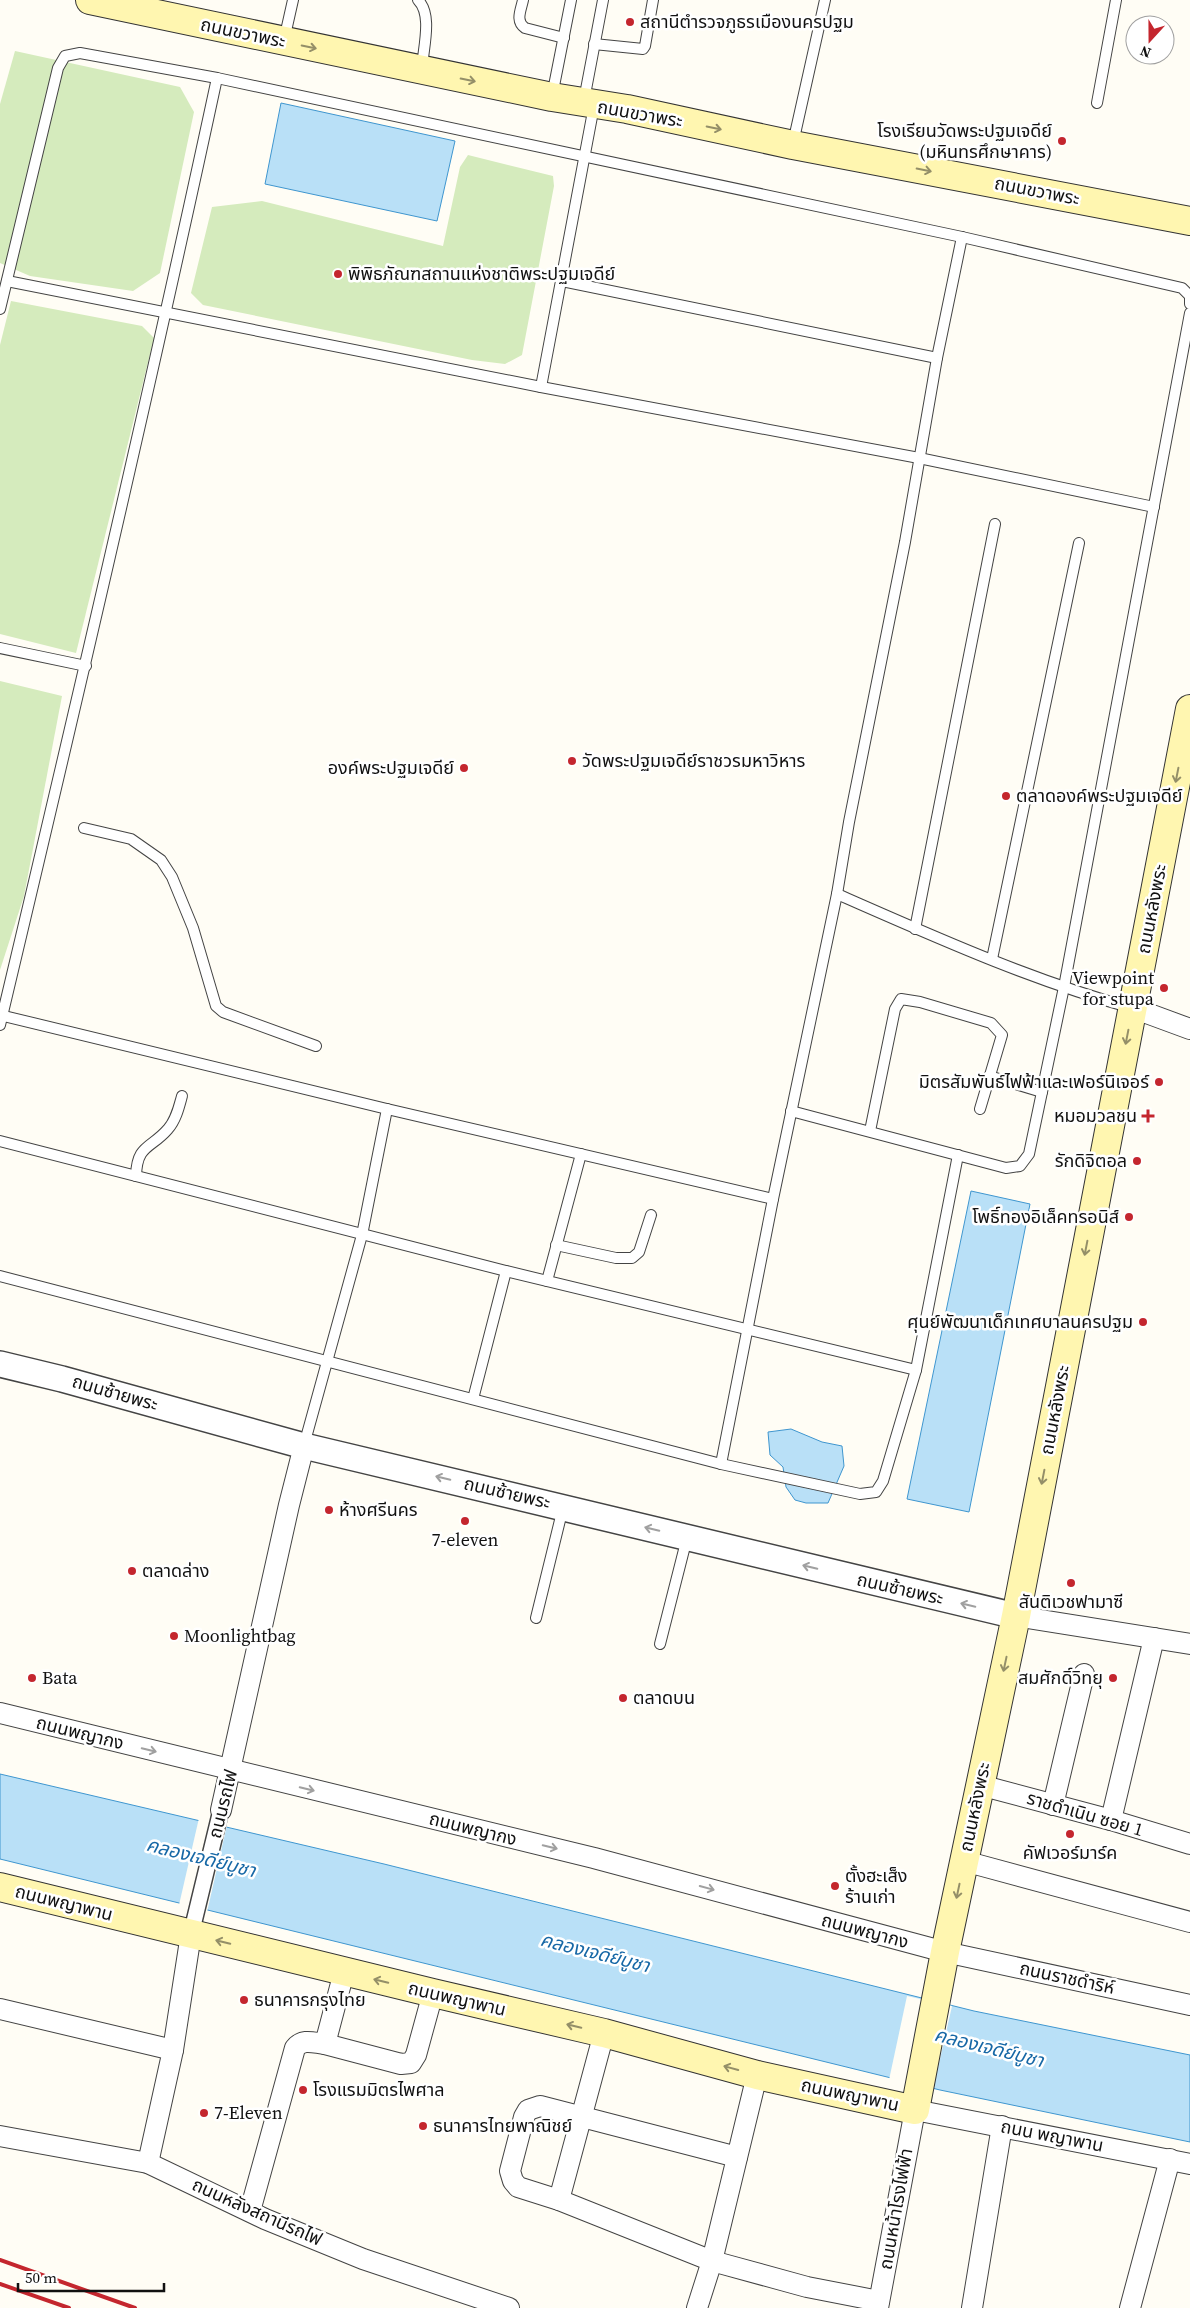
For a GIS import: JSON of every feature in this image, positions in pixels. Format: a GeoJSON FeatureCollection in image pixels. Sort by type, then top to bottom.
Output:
{"type":"FeatureCollection","features":[{"type":"Feature","properties":{"kind":"main road","name":"ถนนขวาพระ"},"geometry":{"type":"LineString","coordinates":[[90,0],[152,6],[284,41],[422,71],[1190,221]]}},
{"type":"Feature","properties":{"kind":"main road","name":"ถนนหลังพระ"},"geometry":{"type":"LineString","coordinates":[[917,2101],[945,1952],[1016,1616],[1189,720]]}},
{"type":"Feature","properties":{"kind":"main road","name":"ถนนพญาพาน"},"geometry":{"type":"LineString","coordinates":[[0,1887],[192,1925],[344,1972],[604,2033],[757,2075],[917,2101]]}},
{"type":"Feature","properties":{"kind":"street"},"geometry":{"type":"LineString","coordinates":[[1133,1008],[1190,1029]]}},
{"type":"Feature","properties":{"kind":"street","name":"ถนนซ้ายพระ"},"geometry":{"type":"LineString","coordinates":[[0,1364],[62,1378],[304,1446],[564,1506],[687,1538],[1016,1616]]}},
{"type":"Feature","properties":{"kind":"street","name":"ถนนรถไฟ"},"geometry":{"type":"LineString","coordinates":[[148,2163],[173,2050],[192,1925],[231,1770],[288,1505],[304,1446]]}},
{"type":"Feature","properties":{"kind":"street"},"geometry":{"type":"LineString","coordinates":[[1016,1616],[1190,1644]]}},
{"type":"Feature","properties":{"kind":"street"},"geometry":{"type":"LineString","coordinates":[[1111,1820],[1154,1638]]}},
{"type":"Feature","properties":{"kind":"street"},"geometry":{"type":"LineString","coordinates":[[1053,1805],[1084,1674]]}},
{"type":"Feature","properties":{"kind":"street","name":"ถนนพญากง"},"geometry":{"type":"LineString","coordinates":[[0,1713],[594,1858],[945,1952]]}},
{"type":"Feature","properties":{"kind":"street","name":"ราชดำเนิน ซอย 1"},"geometry":{"type":"LineString","coordinates":[[980,1785],[1111,1820],[1190,1844]]}},
{"type":"Feature","properties":{"kind":"street"},"geometry":{"type":"LineString","coordinates":[[964,1861],[1190,1922]]}},
{"type":"Feature","properties":{"kind":"street","name":"ถนนราชดำริห์"},"geometry":{"type":"LineString","coordinates":[[945,1952],[1190,2005]]}},
{"type":"Feature","properties":{"kind":"street"},"geometry":{"type":"LineString","coordinates":[[325,2044],[344,1972]]}},
{"type":"Feature","properties":{"kind":"street"},"geometry":{"type":"LineString","coordinates":[[250,2212],[296,2048],[300,2043],[325,2044],[401,2064],[411,2063],[416,2055],[433,1993]]}},
{"type":"Feature","properties":{"kind":"street"},"geometry":{"type":"LineString","coordinates":[[0,2009],[173,2050]]}},
{"type":"Feature","properties":{"kind":"street"},"geometry":{"type":"LineString","coordinates":[[559,2200],[604,2033]]}},
{"type":"Feature","properties":{"kind":"street"},"geometry":{"type":"LineString","coordinates":[[697,2308],[712,2260],[757,2075]]}},
{"type":"Feature","properties":{"kind":"street","name":"ถนน พญาพาน"},"geometry":{"type":"LineString","coordinates":[[917,2101],[1002,2126],[1190,2164]]}},
{"type":"Feature","properties":{"kind":"street","name":"ถนนหน้าโรงไฟฟ้า"},"geometry":{"type":"LineString","coordinates":[[879,2304],[917,2101]]}},
{"type":"Feature","properties":{"kind":"street"},"geometry":{"type":"LineString","coordinates":[[737,2157],[582,2115],[540,2106],[528,2110],[524,2117],[510,2171],[512,2182],[518,2187],[559,2200],[712,2260],[807,2287],[879,2304]]}},
{"type":"Feature","properties":{"kind":"street"},"geometry":{"type":"LineString","coordinates":[[972,2308],[1002,2126]]}},
{"type":"Feature","properties":{"kind":"street","name":"ถนนหลังสถานีรถไฟ"},"geometry":{"type":"LineString","coordinates":[[0,2136],[148,2163],[250,2212],[363,2258],[509,2308]]}},
{"type":"Feature","properties":{"kind":"street"},"geometry":{"type":"LineString","coordinates":[[1130,2308],[1170,2159]]}},
{"type":"Feature","properties":{"kind":"lane"},"geometry":{"type":"LineString","coordinates":[[284,41],[293,0]]}},
{"type":"Feature","properties":{"kind":"lane"},"geometry":{"type":"LineString","coordinates":[[418,0],[423,5],[426,15],[422,71]]}},
{"type":"Feature","properties":{"kind":"lane"},"geometry":{"type":"LineString","coordinates":[[523,0],[519,18],[521,25],[525,28],[564,38]]}},
{"type":"Feature","properties":{"kind":"lane"},"geometry":{"type":"LineString","coordinates":[[552,97],[571,0]]}},
{"type":"Feature","properties":{"kind":"lane"},"geometry":{"type":"LineString","coordinates":[[541,386],[585,157],[594,44],[602,0]]}},
{"type":"Feature","properties":{"kind":"lane"},"geometry":{"type":"LineString","coordinates":[[594,44],[643,49],[653,0]]}},
{"type":"Feature","properties":{"kind":"lane"},"geometry":{"type":"LineString","coordinates":[[792,144],[825,0]]}},
{"type":"Feature","properties":{"kind":"lane"},"geometry":{"type":"LineString","coordinates":[[1097,103],[1116,0]]}},
{"type":"Feature","properties":{"kind":"lane"},"geometry":{"type":"LineString","coordinates":[[0,309],[58,68],[65,56],[80,52],[218,78],[962,237],[1182,288],[1190,296],[1190,304]]}},
{"type":"Feature","properties":{"kind":"lane"},"geometry":{"type":"LineString","coordinates":[[218,78],[86,666],[1,1019],[773,1199]]}},
{"type":"Feature","properties":{"kind":"lane"},"geometry":{"type":"LineString","coordinates":[[721,1464],[791,1110],[837,894],[937,358],[962,237]]}},
{"type":"Feature","properties":{"kind":"lane"},"geometry":{"type":"LineString","coordinates":[[7,281],[919,458],[1154,507]]}},
{"type":"Feature","properties":{"kind":"lane"},"geometry":{"type":"LineString","coordinates":[[562,281],[937,358]]}},
{"type":"Feature","properties":{"kind":"lane"},"geometry":{"type":"LineString","coordinates":[[791,1110],[1006,1168],[1020,1166],[1029,1154],[1064,987],[1190,313]]}},
{"type":"Feature","properties":{"kind":"lane"},"geometry":{"type":"LineString","coordinates":[[915,929],[995,524]]}},
{"type":"Feature","properties":{"kind":"lane"},"geometry":{"type":"LineString","coordinates":[[992,959],[1078,543]]}},
{"type":"Feature","properties":{"kind":"lane"},"geometry":{"type":"LineString","coordinates":[[0,648],[86,666]]}},
{"type":"Feature","properties":{"kind":"lane"},"geometry":{"type":"LineString","coordinates":[[84,828],[130,839],[161,860],[172,877],[193,928],[216,1006],[223,1012],[316,1046]]}},
{"type":"Feature","properties":{"kind":"lane"},"geometry":{"type":"LineString","coordinates":[[837,894],[915,929],[1064,987],[1133,1008]]}},
{"type":"Feature","properties":{"kind":"lane"},"geometry":{"type":"LineString","coordinates":[[870,1131],[895,1009],[901,1000],[920,1002],[991,1023],[1002,1035],[980,1109]]}},
{"type":"Feature","properties":{"kind":"lane"},"geometry":{"type":"LineString","coordinates":[[989,1076],[1042,1092]]}},
{"type":"Feature","properties":{"kind":"lane"},"geometry":{"type":"LineString","coordinates":[[136,1176],[137,1162],[146,1146],[160,1138],[170,1128],[182,1096]]}},
{"type":"Feature","properties":{"kind":"lane"},"geometry":{"type":"LineString","coordinates":[[304,1446],[362,1235],[387,1109]]}},
{"type":"Feature","properties":{"kind":"lane"},"geometry":{"type":"LineString","coordinates":[[0,1141],[506,1271],[916,1370]]}},
{"type":"Feature","properties":{"kind":"lane"},"geometry":{"type":"LineString","coordinates":[[547,1281],[581,1154]]}},
{"type":"Feature","properties":{"kind":"lane"},"geometry":{"type":"LineString","coordinates":[[0,1276],[721,1464],[860,1494],[876,1492],[883,1481],[916,1370],[958,1155]]}},
{"type":"Feature","properties":{"kind":"lane"},"geometry":{"type":"LineString","coordinates":[[556,1245],[616,1258],[632,1258],[639,1252],[651,1215]]}},
{"type":"Feature","properties":{"kind":"lane"},"geometry":{"type":"LineString","coordinates":[[473,1399],[506,1271]]}},
{"type":"Feature","properties":{"kind":"lane"},"geometry":{"type":"LineString","coordinates":[[536,1618],[564,1506]]}},
{"type":"Feature","properties":{"kind":"lane"},"geometry":{"type":"LineString","coordinates":[[660,1644],[687,1538]]}},
{"type":"Feature","properties":{"kind":"green space"},"geometry":{"type":"Polygon","coordinates":[[[15,51],[180,87],[194,112],[160,273],[133,291],[30,276],[0,263],[0,104],[15,51]]]}},
{"type":"Feature","properties":{"kind":"green space"},"geometry":{"type":"Polygon","coordinates":[[[468,155],[553,176],[554,186],[522,355],[505,364],[472,360],[203,305],[191,293],[212,207],[262,201],[443,246],[460,167],[468,155]]]}},
{"type":"Feature","properties":{"kind":"green space"},"geometry":{"type":"Polygon","coordinates":[[[11,301],[142,326],[154,338],[76,653],[0,634],[0,345],[11,301]]]}},
{"type":"Feature","properties":{"kind":"green space"},"geometry":{"type":"Polygon","coordinates":[[[0,681],[62,696],[24,896],[0,970],[0,681]]]}},
{"type":"Feature","properties":{"kind":"water"},"geometry":{"type":"Polygon","coordinates":[[[281,103],[455,141],[437,221],[265,184],[281,103]]]}},
{"type":"Feature","properties":{"kind":"water"},"geometry":{"type":"Polygon","coordinates":[[[971,1191],[1030,1204],[969,1512],[907,1499],[971,1191]]]}},
{"type":"Feature","properties":{"kind":"water"},"geometry":{"type":"Polygon","coordinates":[[[791,1429],[822,1442],[842,1446],[844,1466],[828,1503],[806,1503],[795,1500],[786,1487],[783,1467],[770,1455],[768,1432],[791,1429]]]}},
{"type":"Feature","properties":{"kind":"water","name":"คลองเจดีย์บูชา"},"geometry":{"type":"Polygon","coordinates":[[[0,1774],[384,1864],[974,2011],[1190,2055],[1190,2142],[940,2090],[0,1859],[0,1774]]]}},
{"type":"Feature","properties":{"kind":"pier"},"geometry":{"type":"Polygon","coordinates":[[[199,1818],[227,1825],[207,1912],[179,1905],[199,1818]]]}},
{"type":"Feature","properties":{"kind":"pier"},"geometry":{"type":"Polygon","coordinates":[[[907,1996],[952,2006],[933,2090],[889,2080],[907,1996]]]}},
{"type":"Feature","properties":{"kind":"railway"},"geometry":{"type":"LineString","coordinates":[[0,2260],[135,2308]]}},
{"type":"Feature","properties":{"kind":"railway"},"geometry":{"type":"LineString","coordinates":[[0,2284],[69,2308]]}},
{"type":"Feature","properties":{"kind":"place","name":"สถานีตำรวจภูธรเมืองนครปฐม"},"geometry":{"type":"Point","coordinates":[630,22]}},
{"type":"Feature","properties":{"kind":"place","name":"โรงเรียนวัดพระปฐมเจดีย์ (มหินทรศึกษาคาร)"},"geometry":{"type":"Point","coordinates":[1062,141]}},
{"type":"Feature","properties":{"kind":"place","name":"พิพิธภัณฑสถานแห่งชาติพระปฐมเจดีย์"},"geometry":{"type":"Point","coordinates":[338,274]}},
{"type":"Feature","properties":{"kind":"place","name":"วัดพระปฐมเจดีย์ราชวรมหาวิหาร"},"geometry":{"type":"Point","coordinates":[572,761]}},
{"type":"Feature","properties":{"kind":"place","name":"องค์พระปฐมเจดีย์"},"geometry":{"type":"Point","coordinates":[464,768]}},
{"type":"Feature","properties":{"kind":"place","name":"ตลาดองค์พระปฐมเจดีย์"},"geometry":{"type":"Point","coordinates":[1006,796]}},
{"type":"Feature","properties":{"kind":"place","name":"Viewpoint for stupa"},"geometry":{"type":"Point","coordinates":[1164,988]}},
{"type":"Feature","properties":{"kind":"place","name":"มิตรสัมพันธ์ไฟฟ้าและเฟอร์นิเจอร์"},"geometry":{"type":"Point","coordinates":[1159,1082]}},
{"type":"Feature","properties":{"kind":"place","name":"หมอมวลชน"},"geometry":{"type":"Point","coordinates":[1148,1116]}},
{"type":"Feature","properties":{"kind":"place","name":"รักดิจิตอล"},"geometry":{"type":"Point","coordinates":[1137,1161]}},
{"type":"Feature","properties":{"kind":"place","name":"โพธิ์ทองอิเล็คทรอนิส์"},"geometry":{"type":"Point","coordinates":[1129,1217]}},
{"type":"Feature","properties":{"kind":"place","name":"ศุนย์พัฒนาเด็กเทศบาลนครปฐม"},"geometry":{"type":"Point","coordinates":[1143,1322]}},
{"type":"Feature","properties":{"kind":"place","name":"ห้างศรีนคร"},"geometry":{"type":"Point","coordinates":[329,1510]}},
{"type":"Feature","properties":{"kind":"place","name":"7-eleven"},"geometry":{"type":"Point","coordinates":[465,1521]}},
{"type":"Feature","properties":{"kind":"place","name":"ตลาดล่าง"},"geometry":{"type":"Point","coordinates":[132,1571]}},
{"type":"Feature","properties":{"kind":"place","name":"สันติเวชฟามาซี"},"geometry":{"type":"Point","coordinates":[1071,1583]}},
{"type":"Feature","properties":{"kind":"place","name":"Moonlightbag"},"geometry":{"type":"Point","coordinates":[174,1636]}},
{"type":"Feature","properties":{"kind":"place","name":"Bata"},"geometry":{"type":"Point","coordinates":[32,1678]}},
{"type":"Feature","properties":{"kind":"place","name":"สมศักดิ์วิทยุ"},"geometry":{"type":"Point","coordinates":[1113,1678]}},
{"type":"Feature","properties":{"kind":"place","name":"ตลาดบน"},"geometry":{"type":"Point","coordinates":[623,1698]}},
{"type":"Feature","properties":{"kind":"place","name":"คัฟเวอร์มาร์ค"},"geometry":{"type":"Point","coordinates":[1070,1834]}},
{"type":"Feature","properties":{"kind":"place","name":"ตั้งฮะเส็ง ร้านเก่า"},"geometry":{"type":"Point","coordinates":[835,1886]}},
{"type":"Feature","properties":{"kind":"place","name":"ธนาคารกรุงไทย"},"geometry":{"type":"Point","coordinates":[244,2000]}},
{"type":"Feature","properties":{"kind":"place","name":"โรงแรมมิตรไพศาล"},"geometry":{"type":"Point","coordinates":[303,2090]}},
{"type":"Feature","properties":{"kind":"place","name":"7-Eleven"},"geometry":{"type":"Point","coordinates":[204,2113]}},
{"type":"Feature","properties":{"kind":"place","name":"ธนาคารไทยพาณิชย์"},"geometry":{"type":"Point","coordinates":[423,2126]}}]}
